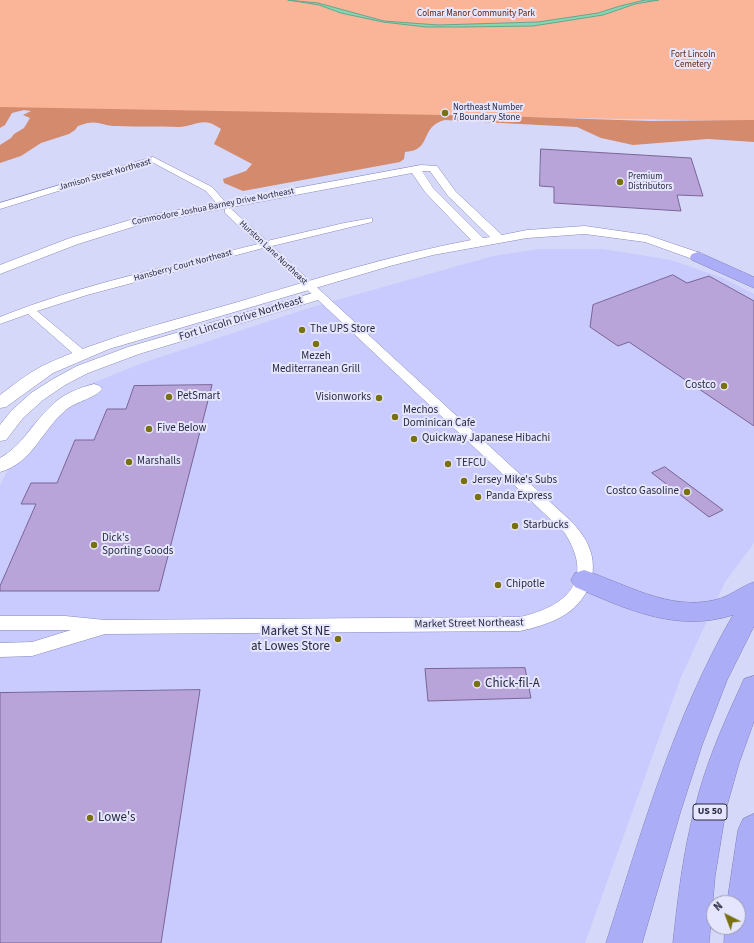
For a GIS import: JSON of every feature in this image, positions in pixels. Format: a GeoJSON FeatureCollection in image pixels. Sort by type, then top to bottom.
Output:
{"type":"FeatureCollection","features":[{"type":"Feature","properties":{"kind":"highway"},"geometry":{"type":"LineString","coordinates":[[698,257],[754,283]]}},
{"type":"Feature","properties":{"kind":"highway"},"geometry":{"type":"LineString","coordinates":[[584,580],[650,605],[684,612],[707,612],[728,608],[754,592]]}},
{"type":"Feature","properties":{"kind":"highway"},"geometry":{"type":"LineString","coordinates":[[624,943],[670,795],[696,720],[723,659],[754,602]]}},
{"type":"Feature","properties":{"kind":"highway","name":"US 50"},"geometry":{"type":"LineString","coordinates":[[691,943],[698,876],[710,809],[734,736],[754,688]]}},
{"type":"Feature","properties":{"kind":"highway"},"geometry":{"type":"LineString","coordinates":[[742,940],[745,889],[754,830]]}},
{"type":"Feature","properties":{"kind":"highway"},"geometry":{"type":"LineString","coordinates":[[742,940],[754,899]]}},
{"type":"Feature","properties":{"kind":"street","name":"Jamison Street Northeast"},"geometry":{"type":"LineString","coordinates":[[0,206],[153,159],[208,189],[225,208]]}},
{"type":"Feature","properties":{"kind":"street","name":"Commodore Joshua Barney Drive Northeast"},"geometry":{"type":"LineString","coordinates":[[0,270],[68,243],[119,227],[225,208],[415,169],[432,168],[452,194],[499,239]]}},
{"type":"Feature","properties":{"kind":"street"},"geometry":{"type":"LineString","coordinates":[[415,169],[429,190],[480,242]]}},
{"type":"Feature","properties":{"kind":"street","name":"Hurston Lane Northeast"},"geometry":{"type":"LineString","coordinates":[[225,208],[313,291]]}},
{"type":"Feature","properties":{"kind":"street","name":"Hansberry Court Northeast"},"geometry":{"type":"LineString","coordinates":[[0,321],[29,309],[90,291],[265,245],[369,220]]}},
{"type":"Feature","properties":{"kind":"street","name":"Fort Lincoln Drive Northeast"},"geometry":{"type":"LineString","coordinates":[[0,436],[16,416],[32,401],[66,378],[88,367],[128,352],[313,291],[402,258],[480,242],[551,231],[600,232],[659,242],[698,257]]}},
{"type":"Feature","properties":{"kind":"street","name":"Fort Lincoln Drive Northeast"},"geometry":{"type":"LineString","coordinates":[[0,403],[36,377],[81,354],[128,338],[406,268],[486,251],[495,246],[499,239]]}},
{"type":"Feature","properties":{"kind":"street","name":"Market Street Northeast"},"geometry":{"type":"LineString","coordinates":[[0,623],[65,623],[105,627],[520,624],[545,618],[560,610],[575,596],[587,571],[584,554],[578,540],[569,528],[313,291]]}},
{"type":"Feature","properties":{"kind":"street"},"geometry":{"type":"LineString","coordinates":[[29,309],[81,354]]}},
{"type":"Feature","properties":{"kind":"street"},"geometry":{"type":"LineString","coordinates":[[0,466],[17,457],[28,447],[47,421],[63,404],[78,395],[94,389]]}},
{"type":"Feature","properties":{"kind":"street","name":"Market Street Northeast"},"geometry":{"type":"LineString","coordinates":[[0,650],[32,649],[105,627]]}},
{"type":"Feature","properties":{"kind":"shaded area"},"geometry":{"type":"Polygon","coordinates":[[[288,0],[318,3],[384,21],[438,25],[538,22],[598,13],[645,0],[659,0],[635,4],[603,15],[533,26],[426,27],[383,22],[341,13],[319,5],[288,0]]]}},
{"type":"Feature","properties":{"kind":"shaded area"},"geometry":{"type":"Polygon","coordinates":[[[0,107],[498,116],[650,121],[754,120],[754,142],[708,139],[633,145],[601,138],[577,127],[445,120],[438,122],[433,126],[421,146],[413,151],[405,152],[404,159],[400,162],[243,191],[224,183],[223,179],[246,171],[252,164],[214,144],[221,129],[210,123],[202,122],[179,127],[111,126],[95,122],[78,126],[69,134],[41,143],[21,156],[0,163],[0,145],[24,128],[30,118],[23,115],[31,111],[24,110],[12,113],[5,125],[0,128],[0,107]]]}},
{"type":"Feature","properties":{"kind":"shaded area"},"geometry":{"type":"Polygon","coordinates":[[[539,249],[603,249],[671,260],[723,278],[754,294],[754,543],[725,582],[681,677],[585,943],[0,943],[0,485],[31,426],[87,385],[145,362],[312,307],[493,256],[539,249]]]}},
{"type":"Feature","properties":{"kind":"green space","name":"Fort Lincoln Cemetery"},"geometry":{"type":"Polygon","coordinates":[[[0,0],[754,0],[754,121],[0,109],[0,0]]]}},
{"type":"Feature","properties":{"kind":"building","name":"Premium Distributors"},"geometry":{"type":"Polygon","coordinates":[[[541,149],[691,158],[703,196],[677,195],[681,211],[554,203],[554,187],[540,186],[541,149]]]}},
{"type":"Feature","properties":{"kind":"building","name":"Costco"},"geometry":{"type":"Polygon","coordinates":[[[673,275],[687,283],[709,276],[754,301],[754,426],[629,342],[618,346],[590,327],[593,305],[673,275]]]}},
{"type":"Feature","properties":{"kind":"building","name":"Dick's Sporting Goods"},"geometry":{"type":"Polygon","coordinates":[[[212,385],[159,591],[0,591],[0,586],[36,504],[21,504],[31,483],[57,483],[75,440],[94,440],[107,409],[126,409],[134,386],[212,385]]]}},
{"type":"Feature","properties":{"kind":"building","name":"Costco Gasoline"},"geometry":{"type":"Polygon","coordinates":[[[665,467],[723,510],[709,517],[652,473],[665,467]]]}},
{"type":"Feature","properties":{"kind":"building","name":"Chick-fil-A"},"geometry":{"type":"Polygon","coordinates":[[[525,668],[531,698],[428,701],[425,669],[525,668]]]}},
{"type":"Feature","properties":{"kind":"building","name":"Lowe's"},"geometry":{"type":"Polygon","coordinates":[[[200,690],[161,943],[0,943],[0,693],[200,690]]]}},
{"type":"Feature","properties":{"kind":"place","name":"Northeast Number 7 Boundary Stone"},"geometry":{"type":"Point","coordinates":[445,113]}},
{"type":"Feature","properties":{"kind":"place","name":"Premium Distributors"},"geometry":{"type":"Point","coordinates":[620,182]}},
{"type":"Feature","properties":{"kind":"place","name":"The UPS Store"},"geometry":{"type":"Point","coordinates":[302,330]}},
{"type":"Feature","properties":{"kind":"place","name":"Mezeh Mediterranean Grill"},"geometry":{"type":"Point","coordinates":[316,344]}},
{"type":"Feature","properties":{"kind":"place","name":"Costco"},"geometry":{"type":"Point","coordinates":[724,386]}},
{"type":"Feature","properties":{"kind":"place","name":"PetSmart"},"geometry":{"type":"Point","coordinates":[169,397]}},
{"type":"Feature","properties":{"kind":"place","name":"Visionworks"},"geometry":{"type":"Point","coordinates":[379,398]}},
{"type":"Feature","properties":{"kind":"place","name":"Mechos Dominican Cafe"},"geometry":{"type":"Point","coordinates":[395,417]}},
{"type":"Feature","properties":{"kind":"place","name":"Five Below"},"geometry":{"type":"Point","coordinates":[149,429]}},
{"type":"Feature","properties":{"kind":"place","name":"Quickway Japanese Hibachi"},"geometry":{"type":"Point","coordinates":[414,439]}},
{"type":"Feature","properties":{"kind":"place","name":"Marshalls"},"geometry":{"type":"Point","coordinates":[129,462]}},
{"type":"Feature","properties":{"kind":"place","name":"TEFCU"},"geometry":{"type":"Point","coordinates":[448,464]}},
{"type":"Feature","properties":{"kind":"place","name":"Jersey Mike's Subs"},"geometry":{"type":"Point","coordinates":[464,481]}},
{"type":"Feature","properties":{"kind":"place","name":"Costco Gasoline"},"geometry":{"type":"Point","coordinates":[687,492]}},
{"type":"Feature","properties":{"kind":"place","name":"Panda Express"},"geometry":{"type":"Point","coordinates":[478,497]}},
{"type":"Feature","properties":{"kind":"place","name":"Starbucks"},"geometry":{"type":"Point","coordinates":[515,526]}},
{"type":"Feature","properties":{"kind":"place","name":"Dick's Sporting Goods"},"geometry":{"type":"Point","coordinates":[94,545]}},
{"type":"Feature","properties":{"kind":"place","name":"Chipotle"},"geometry":{"type":"Point","coordinates":[498,585]}},
{"type":"Feature","properties":{"kind":"place","name":"Market St NE at Lowes Store"},"geometry":{"type":"Point","coordinates":[338,639]}},
{"type":"Feature","properties":{"kind":"place","name":"Chick-fil-A"},"geometry":{"type":"Point","coordinates":[477,684]}},
{"type":"Feature","properties":{"kind":"place","name":"Lowe's"},"geometry":{"type":"Point","coordinates":[90,818]}},
{"type":"Feature","properties":{"kind":"park label","name":"Colmar Manor Community Park"},"geometry":{"type":"Point","coordinates":[476,14]}}]}
